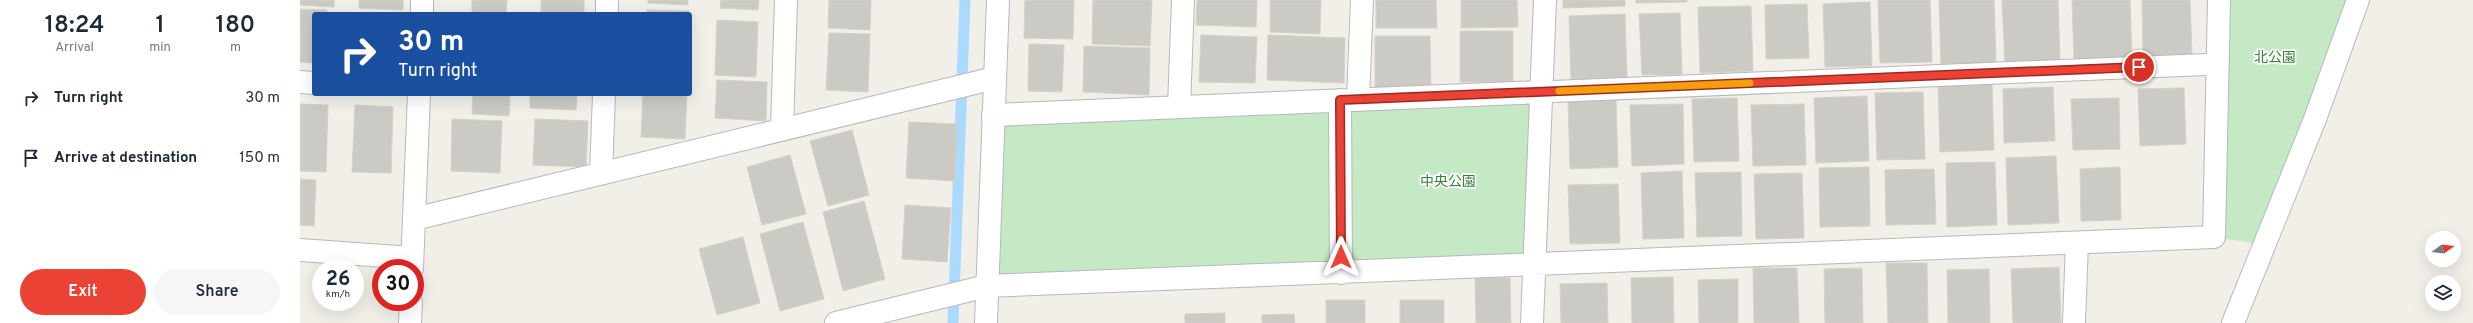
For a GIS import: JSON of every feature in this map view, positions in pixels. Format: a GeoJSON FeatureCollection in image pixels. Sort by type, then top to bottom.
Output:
{"type":"FeatureCollection","features":[{"type":"Feature","properties":{"kind":"street"},"geometry":{"type":"LineString","coordinates":[[422,0],[422,12]]}},
{"type":"Feature","properties":{"kind":"street"},"geometry":{"type":"LineString","coordinates":[[607,12],[608,0]]}},
{"type":"Feature","properties":{"kind":"street"},"geometry":{"type":"LineString","coordinates":[[782,130],[786,0]]}},
{"type":"Feature","properties":{"kind":"street"},"geometry":{"type":"LineString","coordinates":[[986,323],[998,0]]}},
{"type":"Feature","properties":{"kind":"street"},"geometry":{"type":"LineString","coordinates":[[1179,107],[1183,0]]}},
{"type":"Feature","properties":{"kind":"street"},"geometry":{"type":"LineString","coordinates":[[1341,273],[1349,100],[1362,0]]}},
{"type":"Feature","properties":{"kind":"street"},"geometry":{"type":"LineString","coordinates":[[1532,323],[1545,0]]}},
{"type":"Feature","properties":{"kind":"street"},"geometry":{"type":"LineString","coordinates":[[836,323],[987,286],[1534,266],[2214,238],[2219,0]]}},
{"type":"Feature","properties":{"kind":"street"},"geometry":{"type":"LineString","coordinates":[[2233,323],[2315,119],[2358,0]]}},
{"type":"Feature","properties":{"kind":"street"},"geometry":{"type":"LineString","coordinates":[[414,219],[995,78]]}},
{"type":"Feature","properties":{"kind":"street"},"geometry":{"type":"LineString","coordinates":[[300,82],[312,83]]}},
{"type":"Feature","properties":{"kind":"street"},"geometry":{"type":"LineString","coordinates":[[993,115],[1541,92]]}},
{"type":"Feature","properties":{"kind":"street"},"geometry":{"type":"LineString","coordinates":[[412,259],[419,96]]}},
{"type":"Feature","properties":{"kind":"street"},"geometry":{"type":"LineString","coordinates":[[601,174],[604,96]]}},
{"type":"Feature","properties":{"kind":"street"},"geometry":{"type":"LineString","coordinates":[[2074,323],[2077,243]]}},
{"type":"Feature","properties":{"kind":"street"},"geometry":{"type":"LineString","coordinates":[[300,250],[378,259]]}},
{"type":"Feature","properties":{"kind":"street"},"geometry":{"type":"LineString","coordinates":[[410,311],[410,323]]}},
{"type":"Feature","properties":{"kind":"lane"},"geometry":{"type":"LineString","coordinates":[[1541,92],[2218,64]]}},
{"type":"Feature","properties":{"kind":"green space","name":"北公園"},"geometry":{"type":"Polygon","coordinates":[[[2219,0],[2358,0],[2265,245],[2214,237],[2219,0]]]}},
{"type":"Feature","properties":{"kind":"green space","name":"中央公園"},"geometry":{"type":"Polygon","coordinates":[[[1541,92],[1534,266],[987,286],[993,115],[1541,92]]]}},
{"type":"Feature","properties":{"kind":"building"},"geometry":{"type":"Polygon","coordinates":[[[300,0],[334,0],[334,7],[300,5],[300,0]]]}},
{"type":"Feature","properties":{"kind":"building"},"geometry":{"type":"Polygon","coordinates":[[[359,0],[403,0],[403,10],[359,8],[359,0]]]}},
{"type":"Feature","properties":{"kind":"building"},"geometry":{"type":"Polygon","coordinates":[[[472,0],[507,0],[506,12],[472,12],[472,0]]]}},
{"type":"Feature","properties":{"kind":"building"},"geometry":{"type":"Polygon","coordinates":[[[541,0],[584,0],[584,12],[541,12],[541,0]]]}},
{"type":"Feature","properties":{"kind":"building"},"geometry":{"type":"Polygon","coordinates":[[[648,0],[688,0],[688,5],[648,3],[648,0]]]}},
{"type":"Feature","properties":{"kind":"building"},"geometry":{"type":"Polygon","coordinates":[[[721,0],[759,0],[758,10],[720,8],[721,0]]]}},
{"type":"Feature","properties":{"kind":"building"},"geometry":{"type":"Polygon","coordinates":[[[829,0],[871,0],[870,30],[828,28],[829,0]]]}},
{"type":"Feature","properties":{"kind":"building"},"geometry":{"type":"Polygon","coordinates":[[[1025,0],[1074,0],[1073,39],[1024,38],[1025,0]]]}},
{"type":"Feature","properties":{"kind":"building"},"geometry":{"type":"Polygon","coordinates":[[[1093,0],[1152,0],[1150,46],[1092,44],[1093,0]]]}},
{"type":"Feature","properties":{"kind":"building"},"geometry":{"type":"Polygon","coordinates":[[[1197,0],[1257,0],[1256,27],[1196,25],[1197,0]]]}},
{"type":"Feature","properties":{"kind":"building"},"geometry":{"type":"Polygon","coordinates":[[[1270,0],[1321,0],[1320,34],[1270,32],[1270,0]]]}},
{"type":"Feature","properties":{"kind":"building"},"geometry":{"type":"Polygon","coordinates":[[[1376,0],[1436,0],[1437,28],[1376,28],[1376,0]]]}},
{"type":"Feature","properties":{"kind":"building"},"geometry":{"type":"Polygon","coordinates":[[[1461,0],[1517,0],[1518,27],[1461,28],[1461,0]]]}},
{"type":"Feature","properties":{"kind":"building"},"geometry":{"type":"Polygon","coordinates":[[[1563,0],[1625,0],[1625,6],[1563,8],[1563,0]]]}},
{"type":"Feature","properties":{"kind":"building"},"geometry":{"type":"Polygon","coordinates":[[[1636,0],[1687,0],[1687,2],[1636,3],[1636,0]]]}},
{"type":"Feature","properties":{"kind":"building"},"geometry":{"type":"Polygon","coordinates":[[[1878,0],[1930,0],[1932,62],[1880,63],[1878,0]]]}},
{"type":"Feature","properties":{"kind":"building"},"geometry":{"type":"Polygon","coordinates":[[[1939,0],[1994,0],[1996,63],[1941,64],[1939,0]]]}},
{"type":"Feature","properties":{"kind":"building"},"geometry":{"type":"Polygon","coordinates":[[[2002,0],[2058,0],[2060,63],[2005,65],[2002,0]]]}},
{"type":"Feature","properties":{"kind":"building"},"geometry":{"type":"Polygon","coordinates":[[[2072,0],[2130,0],[2132,59],[2074,61],[2072,0]]]}},
{"type":"Feature","properties":{"kind":"building"},"geometry":{"type":"Polygon","coordinates":[[[2142,0],[2190,0],[2192,55],[2143,56],[2142,0]]]}},
{"type":"Feature","properties":{"kind":"building"},"geometry":{"type":"Polygon","coordinates":[[[1870,2],[1872,66],[1825,67],[1823,4],[1870,2]]]}},
{"type":"Feature","properties":{"kind":"building"},"geometry":{"type":"Polygon","coordinates":[[[1807,4],[1809,58],[1766,59],[1765,5],[1807,4]]]}},
{"type":"Feature","properties":{"kind":"building"},"geometry":{"type":"Polygon","coordinates":[[[1751,6],[1753,71],[1700,73],[1698,7],[1751,6]]]}},
{"type":"Feature","properties":{"kind":"building"},"geometry":{"type":"Polygon","coordinates":[[[300,9],[327,10],[327,12],[312,12],[312,63],[300,62],[300,9]]]}},
{"type":"Feature","properties":{"kind":"building"},"geometry":{"type":"Polygon","coordinates":[[[647,10],[689,11],[689,12],[647,12],[647,10]]]}},
{"type":"Feature","properties":{"kind":"building"},"geometry":{"type":"Polygon","coordinates":[[[1680,13],[1682,74],[1642,75],[1639,14],[1680,13]]]}},
{"type":"Feature","properties":{"kind":"building"},"geometry":{"type":"Polygon","coordinates":[[[1625,14],[1627,77],[1571,79],[1569,16],[1625,14]]]}},
{"type":"Feature","properties":{"kind":"building"},"geometry":{"type":"Polygon","coordinates":[[[717,20],[758,22],[756,77],[715,75],[717,20]]]}},
{"type":"Feature","properties":{"kind":"building"},"geometry":{"type":"Polygon","coordinates":[[[1460,31],[1513,31],[1513,82],[1460,82],[1460,31]]]}},
{"type":"Feature","properties":{"kind":"building"},"geometry":{"type":"Polygon","coordinates":[[[829,33],[870,34],[868,92],[826,90],[829,33]]]}},
{"type":"Feature","properties":{"kind":"building"},"geometry":{"type":"Polygon","coordinates":[[[1201,35],[1257,37],[1255,83],[1199,82],[1201,35]]]}},
{"type":"Feature","properties":{"kind":"building"},"geometry":{"type":"Polygon","coordinates":[[[1268,35],[1345,38],[1344,83],[1267,80],[1268,35]]]}},
{"type":"Feature","properties":{"kind":"building"},"geometry":{"type":"Polygon","coordinates":[[[1375,36],[1430,36],[1431,90],[1375,90],[1375,36]]]}},
{"type":"Feature","properties":{"kind":"building"},"geometry":{"type":"Polygon","coordinates":[[[1029,44],[1064,45],[1062,92],[1028,91],[1029,44]]]}},
{"type":"Feature","properties":{"kind":"building"},"geometry":{"type":"Polygon","coordinates":[[[1084,46],[1150,48],[1149,95],[1083,92],[1084,46]]]}},
{"type":"Feature","properties":{"kind":"building"},"geometry":{"type":"Polygon","coordinates":[[[717,80],[767,82],[766,121],[715,118],[717,80]]]}},
{"type":"Feature","properties":{"kind":"building"},"geometry":{"type":"Polygon","coordinates":[[[1992,84],[1994,150],[1940,152],[1938,85],[1992,84]]]}},
{"type":"Feature","properties":{"kind":"building"},"geometry":{"type":"Polygon","coordinates":[[[2053,87],[2055,141],[2004,143],[2003,89],[2053,87]]]}},
{"type":"Feature","properties":{"kind":"building"},"geometry":{"type":"Polygon","coordinates":[[[2184,88],[2186,144],[2140,146],[2138,89],[2184,88]]]}},
{"type":"Feature","properties":{"kind":"building"},"geometry":{"type":"Polygon","coordinates":[[[1923,92],[1925,159],[1877,160],[1875,93],[1923,92]]]}},
{"type":"Feature","properties":{"kind":"building"},"geometry":{"type":"Polygon","coordinates":[[[473,96],[510,96],[509,116],[472,114],[473,96]]]}},
{"type":"Feature","properties":{"kind":"building"},"geometry":{"type":"Polygon","coordinates":[[[530,96],[577,96],[576,110],[530,108],[530,96]]]}},
{"type":"Feature","properties":{"kind":"building"},"geometry":{"type":"Polygon","coordinates":[[[643,96],[687,96],[685,139],[641,137],[643,96]]]}},
{"type":"Feature","properties":{"kind":"building"},"geometry":{"type":"Polygon","coordinates":[[[1867,96],[1869,161],[1816,163],[1814,98],[1867,96]]]}},
{"type":"Feature","properties":{"kind":"building"},"geometry":{"type":"Polygon","coordinates":[[[1737,98],[1739,161],[1694,162],[1692,99],[1737,98]]]}},
{"type":"Feature","properties":{"kind":"building"},"geometry":{"type":"Polygon","coordinates":[[[2119,98],[2120,149],[2073,150],[2071,99],[2119,98]]]}},
{"type":"Feature","properties":{"kind":"building"},"geometry":{"type":"Polygon","coordinates":[[[1616,100],[1618,167],[1570,169],[1568,101],[1616,100]]]}},
{"type":"Feature","properties":{"kind":"building"},"geometry":{"type":"Polygon","coordinates":[[[300,104],[328,105],[326,172],[300,171],[300,104]]]}},
{"type":"Feature","properties":{"kind":"building"},"geometry":{"type":"Polygon","coordinates":[[[1683,104],[1684,164],[1632,166],[1630,105],[1683,104]]]}},
{"type":"Feature","properties":{"kind":"building"},"geometry":{"type":"Polygon","coordinates":[[[1804,104],[1806,165],[1753,166],[1751,105],[1804,104]]]}},
{"type":"Feature","properties":{"kind":"building"},"geometry":{"type":"Polygon","coordinates":[[[355,105],[393,107],[391,173],[352,172],[355,105]]]}},
{"type":"Feature","properties":{"kind":"building"},"geometry":{"type":"Polygon","coordinates":[[[452,119],[502,121],[500,173],[451,171],[452,119]]]}},
{"type":"Feature","properties":{"kind":"building"},"geometry":{"type":"Polygon","coordinates":[[[535,119],[588,121],[586,167],[533,165],[535,119]]]}},
{"type":"Feature","properties":{"kind":"building"},"geometry":{"type":"Polygon","coordinates":[[[909,122],[957,124],[955,181],[906,178],[909,122]]]}},
{"type":"Feature","properties":{"kind":"building"},"geometry":{"type":"Polygon","coordinates":[[[852,130],[869,195],[828,206],[810,141],[852,130]]]}},
{"type":"Feature","properties":{"kind":"building"},"geometry":{"type":"Polygon","coordinates":[[[790,155],[806,214],[762,225],[747,167],[790,155]]]}},
{"type":"Feature","properties":{"kind":"building"},"geometry":{"type":"Polygon","coordinates":[[[2056,156],[2059,223],[2008,225],[2006,158],[2056,156]]]}},
{"type":"Feature","properties":{"kind":"building"},"geometry":{"type":"Polygon","coordinates":[[[1995,162],[1997,225],[1947,227],[1946,163],[1995,162]]]}},
{"type":"Feature","properties":{"kind":"building"},"geometry":{"type":"Polygon","coordinates":[[[1869,167],[1870,226],[1820,227],[1819,168],[1869,167]]]}},
{"type":"Feature","properties":{"kind":"building"},"geometry":{"type":"Polygon","coordinates":[[[2120,167],[2121,220],[2081,221],[2080,169],[2120,167]]]}},
{"type":"Feature","properties":{"kind":"building"},"geometry":{"type":"Polygon","coordinates":[[[1934,169],[1936,224],[1886,225],[1885,170],[1934,169]]]}},
{"type":"Feature","properties":{"kind":"building"},"geometry":{"type":"Polygon","coordinates":[[[1682,171],[1684,238],[1643,239],[1641,173],[1682,171]]]}},
{"type":"Feature","properties":{"kind":"building"},"geometry":{"type":"Polygon","coordinates":[[[1741,172],[1742,236],[1697,237],[1695,173],[1741,172]]]}},
{"type":"Feature","properties":{"kind":"building"},"geometry":{"type":"Polygon","coordinates":[[[1802,173],[1804,238],[1756,239],[1754,174],[1802,173]]]}},
{"type":"Feature","properties":{"kind":"building"},"geometry":{"type":"Polygon","coordinates":[[[300,179],[316,180],[314,226],[300,225],[300,179]]]}},
{"type":"Feature","properties":{"kind":"building"},"geometry":{"type":"Polygon","coordinates":[[[1618,184],[1620,243],[1570,244],[1568,185],[1618,184]]]}},
{"type":"Feature","properties":{"kind":"building"},"geometry":{"type":"Polygon","coordinates":[[[864,201],[885,279],[843,291],[823,212],[864,201]]]}},
{"type":"Feature","properties":{"kind":"building"},"geometry":{"type":"Polygon","coordinates":[[[905,205],[951,208],[947,262],[902,259],[905,205]]]}},
{"type":"Feature","properties":{"kind":"building"},"geometry":{"type":"Polygon","coordinates":[[[803,222],[824,299],[780,311],[760,234],[803,222]]]}},
{"type":"Feature","properties":{"kind":"building"},"geometry":{"type":"Polygon","coordinates":[[[743,237],[760,303],[717,315],[699,249],[743,237]]]}},
{"type":"Feature","properties":{"kind":"building"},"geometry":{"type":"Polygon","coordinates":[[[1886,263],[1927,263],[1928,323],[1888,323],[1886,263]]]}},
{"type":"Feature","properties":{"kind":"building"},"geometry":{"type":"Polygon","coordinates":[[[2059,267],[2061,323],[2013,323],[2011,269],[2059,267]]]}},
{"type":"Feature","properties":{"kind":"building"},"geometry":{"type":"Polygon","coordinates":[[[1753,268],[1797,268],[1799,323],[1754,323],[1753,268]]]}},
{"type":"Feature","properties":{"kind":"building"},"geometry":{"type":"Polygon","coordinates":[[[1862,268],[1863,323],[1825,323],[1824,269],[1862,268]]]}},
{"type":"Feature","properties":{"kind":"building"},"geometry":{"type":"Polygon","coordinates":[[[1989,269],[1990,323],[1948,323],[1947,270],[1989,269]]]}},
{"type":"Feature","properties":{"kind":"building"},"geometry":{"type":"Polygon","coordinates":[[[1673,277],[1674,323],[1632,323],[1631,278],[1673,277]]]}},
{"type":"Feature","properties":{"kind":"building"},"geometry":{"type":"Polygon","coordinates":[[[1475,278],[1510,278],[1511,323],[1476,323],[1475,278]]]}},
{"type":"Feature","properties":{"kind":"building"},"geometry":{"type":"Polygon","coordinates":[[[1738,279],[1738,323],[1699,323],[1698,280],[1738,279]]]}},
{"type":"Feature","properties":{"kind":"building"},"geometry":{"type":"Polygon","coordinates":[[[1607,283],[1608,323],[1561,323],[1560,284],[1607,283]]]}},
{"type":"Feature","properties":{"kind":"building"},"geometry":{"type":"Polygon","coordinates":[[[1326,300],[1365,300],[1365,323],[1326,323],[1326,300]]]}},
{"type":"Feature","properties":{"kind":"building"},"geometry":{"type":"Polygon","coordinates":[[[1400,300],[1444,300],[1444,323],[1400,323],[1400,300]]]}},
{"type":"Feature","properties":{"kind":"building"},"geometry":{"type":"Polygon","coordinates":[[[1225,313],[1225,323],[1185,323],[1185,314],[1225,313]]]}},
{"type":"Feature","properties":{"kind":"building"},"geometry":{"type":"Polygon","coordinates":[[[1294,314],[1295,323],[1262,323],[1262,315],[1294,314]]]}},
{"type":"Feature","properties":{"kind":"waterway"},"geometry":{"type":"LineString","coordinates":[[953,323],[965,0]]}},
{"type":"Feature","properties":{"kind":"slow traffic"},"geometry":{"type":"LineString","coordinates":[[1559,91],[1750,83]]}},
{"type":"Feature","properties":{"kind":"route"},"geometry":{"type":"LineString","coordinates":[[1341,257],[1340,100],[2139,67]]}}]}
